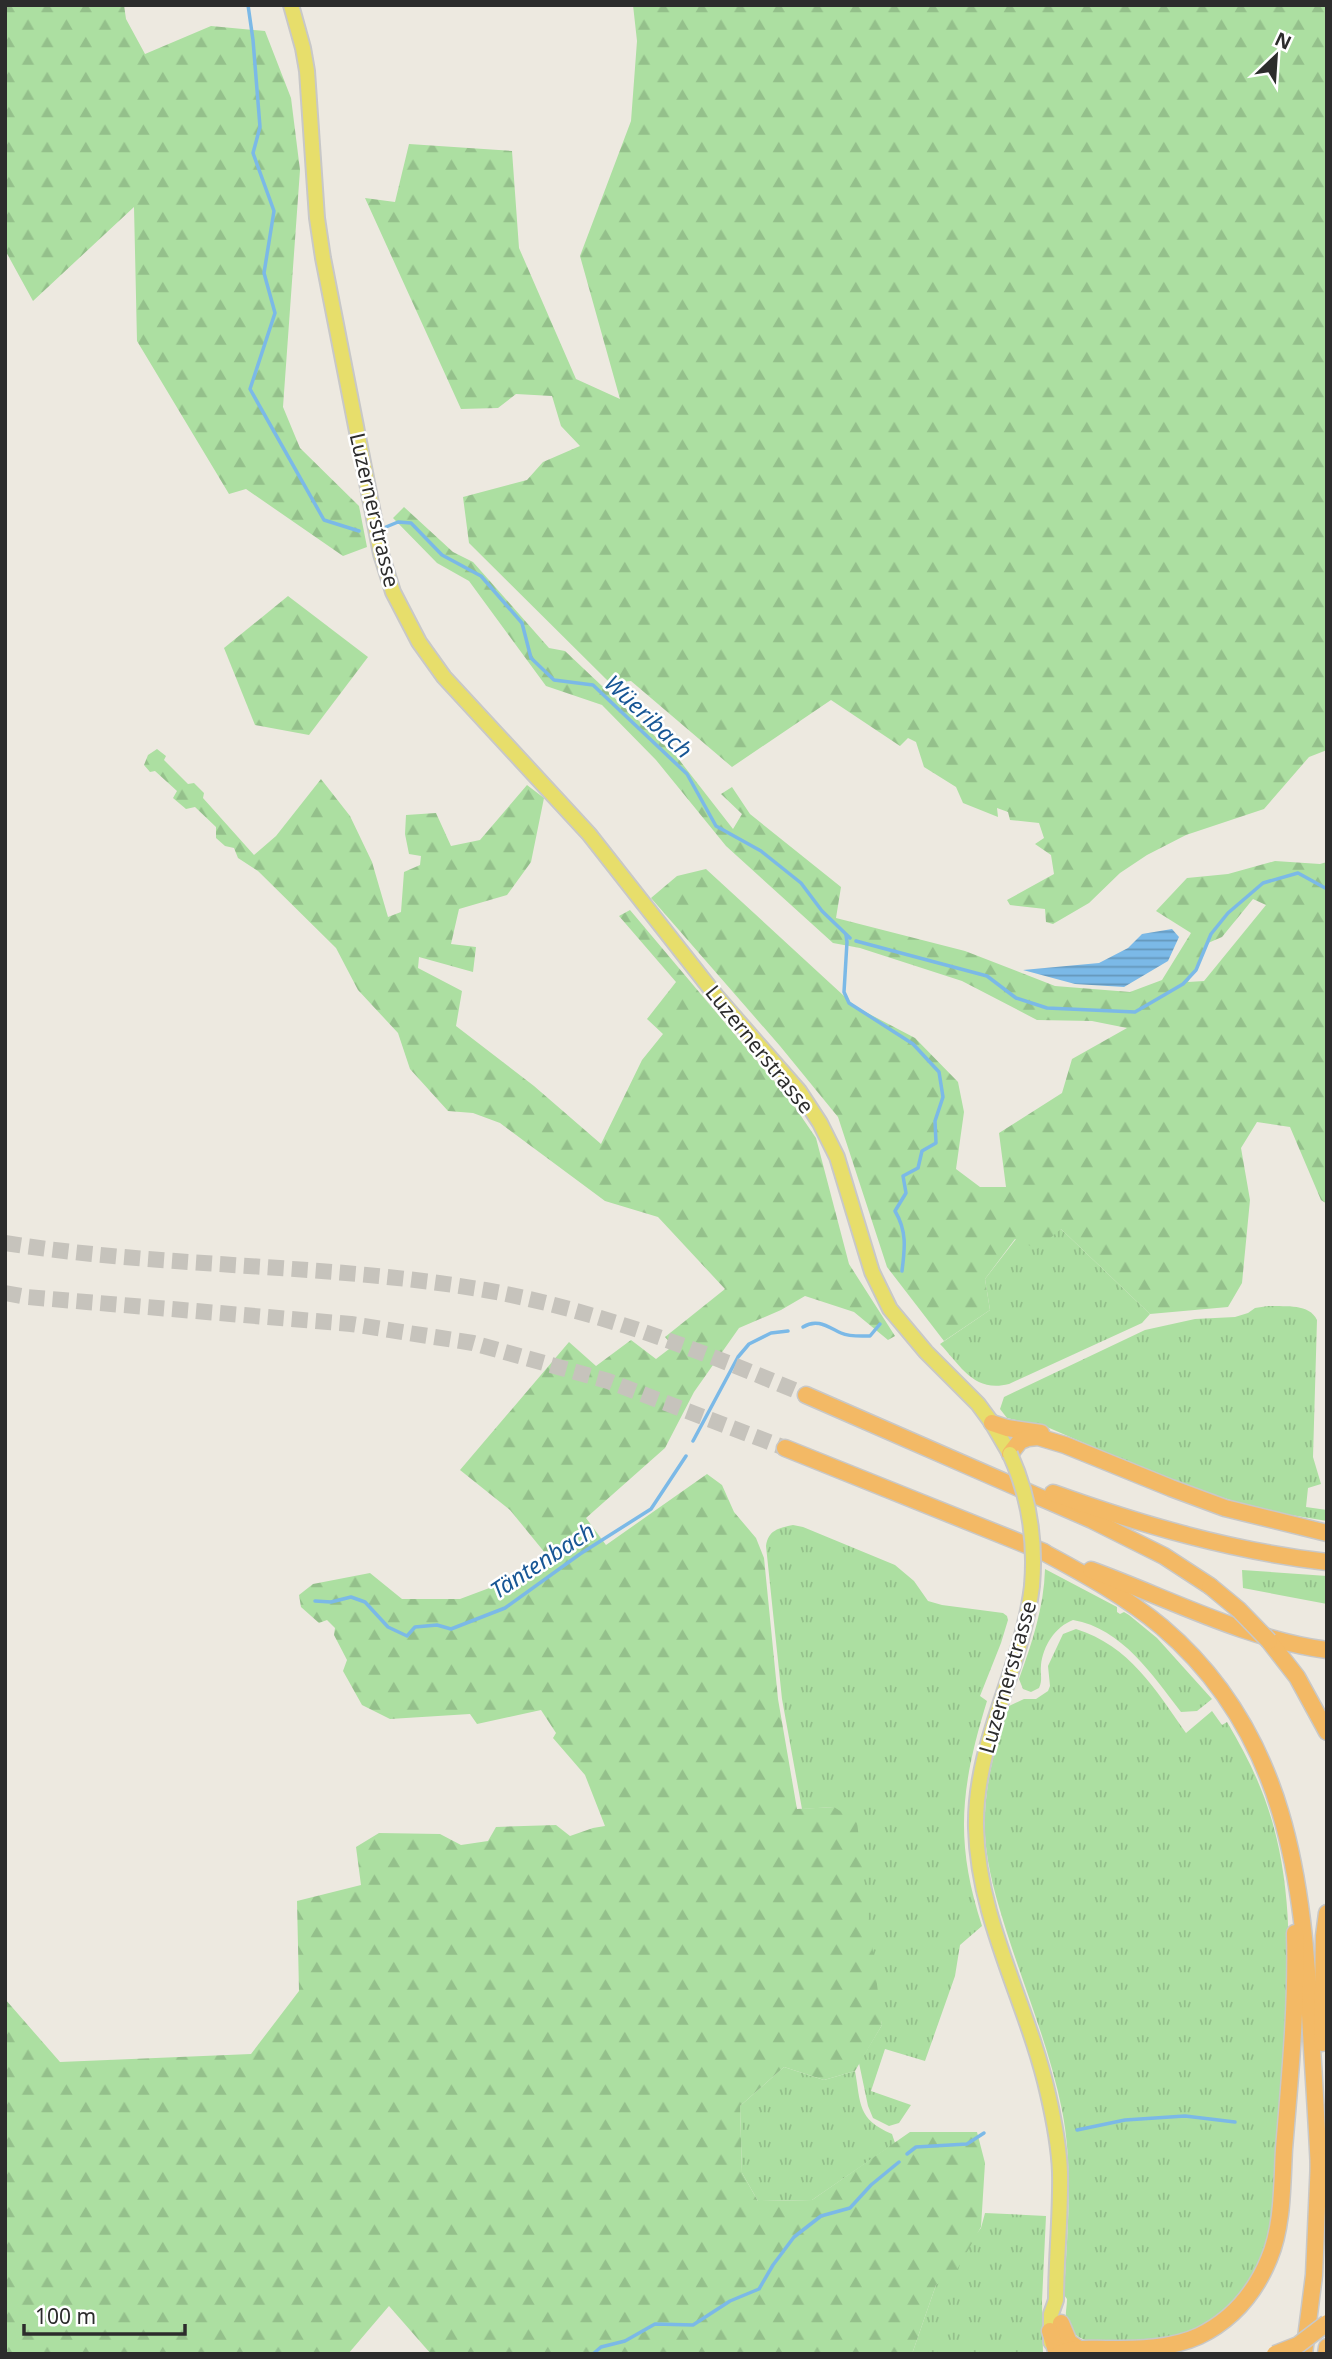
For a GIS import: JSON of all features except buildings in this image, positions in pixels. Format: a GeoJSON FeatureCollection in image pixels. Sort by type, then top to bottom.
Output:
{"type":"FeatureCollection","features":[{"type":"Feature","properties":{"kind":"highway"},"geometry":{"type":"LineString","coordinates":[[806,1395],[1128,1537],[1164,1556],[1210,1586],[1239,1610],[1269,1641],[1306,1692],[1327,1732]]}},
{"type":"Feature","properties":{"kind":"highway"},"geometry":{"type":"LineString","coordinates":[[992,1423],[1043,1433],[1065,1446]]}},
{"type":"Feature","properties":{"kind":"highway"},"geometry":{"type":"LineString","coordinates":[[1010,1454],[1016,1444],[1038,1437],[1225,1508],[1327,1533]]}},
{"type":"Feature","properties":{"kind":"highway"},"geometry":{"type":"LineString","coordinates":[[785,1448],[1219,1620],[1277,1639],[1327,1650]]}},
{"type":"Feature","properties":{"kind":"highway"},"geometry":{"type":"LineString","coordinates":[[932,1449],[1142,1524],[1237,1548],[1287,1558],[1327,1562]]}},
{"type":"Feature","properties":{"kind":"highway"},"geometry":{"type":"LineString","coordinates":[[1045,1553],[1140,1609],[1180,1643],[1237,1715],[1261,1758],[1278,1799],[1291,1846],[1301,1902],[1307,1953],[1319,2171]]}},
{"type":"Feature","properties":{"kind":"highway"},"geometry":{"type":"LineString","coordinates":[[1055,2327],[1058,2353],[1079,2349],[1164,2346],[1197,2337],[1223,2322],[1245,2301],[1270,2257],[1280,2213],[1295,2013],[1296,1947],[1291,1846]]}},
{"type":"Feature","properties":{"kind":"highway"},"geometry":{"type":"LineString","coordinates":[[1304,2354],[1314,2275],[1327,1913]]}},
{"type":"Feature","properties":{"kind":"highway"},"geometry":{"type":"LineString","coordinates":[[1275,2354],[1298,2345],[1327,2323]]}},
{"type":"Feature","properties":{"kind":"highway"},"geometry":{"type":"LineString","coordinates":[[1055,2327],[1079,2349]]}},
{"type":"Feature","properties":{"kind":"highway"},"geometry":{"type":"LineString","coordinates":[[1326,2354],[1327,2347]]}},
{"type":"Feature","properties":{"kind":"main road","name":"Luzernerstrasse"},"geometry":{"type":"LineString","coordinates":[[291,5],[307,71],[314,178],[323,258],[381,554],[393,592],[419,642],[444,677],[589,834],[717,997],[799,1091],[820,1123],[837,1157],[872,1272],[890,1309],[905,1329],[978,1404],[1010,1454],[1022,1485],[1030,1515],[1034,1555],[1032,1586],[1021,1639],[988,1739],[980,1773],[976,1828],[982,1884],[1038,2059],[1056,2134],[1060,2198],[1056,2300],[1051,2314],[1055,2327]]}},
{"type":"Feature","properties":{"kind":"green space"},"geometry":{"type":"Polygon","coordinates":[[[5,5],[124,5],[126,19],[145,54],[211,26],[265,31],[291,98],[300,170],[283,407],[300,448],[359,506],[367,547],[343,556],[246,489],[229,494],[137,341],[134,207],[33,301],[5,250],[5,5]]]}},
{"type":"Feature","properties":{"kind":"green space"},"geometry":{"type":"Polygon","coordinates":[[[633,5],[1327,5],[1327,750],[1309,757],[1264,809],[1186,835],[1147,855],[1120,873],[1089,903],[1053,924],[1046,922],[1045,909],[1010,905],[1007,900],[1054,874],[1051,855],[1035,844],[1044,838],[1039,823],[1010,820],[1008,812],[997,808],[998,817],[963,803],[956,787],[924,767],[916,742],[908,738],[900,746],[831,700],[732,767],[631,681],[610,683],[469,543],[463,497],[527,480],[543,462],[580,446],[561,426],[552,396],[516,394],[498,408],[461,409],[365,198],[395,202],[409,144],[512,151],[519,248],[576,379],[620,399],[580,256],[631,121],[637,41],[633,5]]]}},
{"type":"Feature","properties":{"kind":"green space"},"geometry":{"type":"Polygon","coordinates":[[[404,507],[453,552],[473,562],[549,648],[565,651],[677,757],[733,829],[742,814],[721,794],[732,787],[750,814],[841,887],[836,918],[965,951],[1055,986],[1130,992],[1162,980],[1191,933],[1156,911],[1187,878],[1228,874],[1275,861],[1320,864],[1327,862],[1327,1204],[1321,1200],[1290,1127],[1257,1122],[1241,1148],[1250,1200],[1242,1283],[1228,1307],[1150,1314],[1061,1229],[1037,1249],[1015,1239],[985,1279],[990,1310],[944,1341],[887,1267],[838,1117],[651,898],[677,876],[706,869],[856,1007],[915,1038],[958,1082],[964,1112],[956,1169],[980,1187],[1006,1187],[999,1133],[1062,1093],[1072,1059],[1127,1028],[1092,1021],[1037,1020],[962,981],[860,948],[833,943],[726,846],[656,760],[602,705],[546,686],[469,581],[437,563],[393,518],[404,507]],[[1253,899],[1222,937],[1208,943],[1188,982],[1204,981],[1266,905],[1253,899]]]}},
{"type":"Feature","properties":{"kind":"green space"},"geometry":{"type":"Polygon","coordinates":[[[288,596],[368,657],[309,735],[255,725],[224,648],[288,596]]]}},
{"type":"Feature","properties":{"kind":"green space"},"geometry":{"type":"Polygon","coordinates":[[[157,749],[188,784],[194,783],[204,793],[203,798],[254,855],[276,836],[321,779],[350,816],[372,862],[388,917],[401,912],[404,872],[420,865],[421,856],[409,854],[405,834],[406,815],[436,813],[451,846],[480,840],[527,785],[544,798],[531,862],[507,895],[459,909],[451,944],[476,947],[473,972],[419,957],[418,968],[462,991],[456,1026],[534,1086],[601,1144],[642,1060],[663,1034],[647,1019],[676,982],[619,916],[630,910],[790,1100],[816,1138],[849,1264],[895,1336],[888,1340],[854,1312],[805,1296],[781,1310],[739,1328],[694,1392],[665,1448],[586,1518],[606,1545],[707,1474],[722,1485],[734,1512],[756,1538],[764,1558],[778,1699],[797,1809],[834,1807],[857,1822],[882,2025],[855,2071],[824,2080],[784,2067],[740,2106],[742,2173],[758,2201],[812,2200],[910,2132],[977,2132],[985,2163],[981,2227],[954,2275],[936,2285],[912,2354],[431,2354],[389,2306],[348,2354],[5,2354],[5,1999],[60,2062],[251,2054],[299,1991],[297,1901],[361,1885],[356,1847],[379,1833],[440,1834],[461,1845],[488,1841],[496,1827],[556,1825],[570,1836],[605,1826],[585,1775],[553,1738],[556,1733],[541,1710],[477,1724],[470,1714],[390,1719],[362,1705],[343,1671],[347,1660],[334,1635],[335,1628],[327,1620],[319,1623],[301,1607],[299,1595],[313,1584],[370,1573],[402,1599],[460,1599],[508,1581],[550,1559],[510,1510],[460,1470],[569,1342],[596,1366],[631,1340],[656,1359],[673,1346],[665,1337],[725,1289],[658,1217],[605,1201],[500,1123],[473,1113],[448,1111],[410,1069],[398,1033],[358,990],[336,948],[258,871],[238,858],[234,848],[225,846],[216,838],[216,827],[195,807],[186,809],[173,798],[177,791],[144,765],[148,755],[157,749]]]}},
{"type":"Feature","properties":{"kind":"green space"},"geometry":{"type":"Polygon","coordinates":[[[1061,1229],[1150,1314],[1142,1323],[1009,1384],[986,1385],[977,1381],[962,1369],[940,1344],[990,1310],[985,1279],[1016,1239],[1061,1229]]]}},
{"type":"Feature","properties":{"kind":"green space"},"geometry":{"type":"Polygon","coordinates":[[[1255,1308],[1302,1308],[1317,1320],[1313,1457],[1321,1484],[1308,1488],[1306,1507],[1327,1510],[1327,1521],[1267,1511],[1204,1492],[1167,1479],[1047,1427],[1007,1418],[1000,1409],[1004,1397],[1145,1330],[1195,1319],[1235,1317],[1255,1308]]]}},
{"type":"Feature","properties":{"kind":"green space"},"geometry":{"type":"Polygon","coordinates":[[[793,1525],[895,1565],[914,1581],[928,1601],[1003,1613],[1008,1620],[980,1696],[987,1701],[971,1760],[964,1813],[967,1867],[982,1926],[960,1945],[955,1976],[925,2061],[885,2049],[871,2091],[911,2105],[899,2123],[889,2126],[873,2118],[859,2063],[882,2025],[834,1807],[802,1809],[782,1699],[766,1546],[772,1533],[793,1525]]]}},
{"type":"Feature","properties":{"kind":"green space"},"geometry":{"type":"Polygon","coordinates":[[[1045,1569],[1117,1607],[1120,1614],[1124,1612],[1129,1615],[1157,1638],[1212,1699],[1197,1711],[1181,1712],[1135,1655],[1121,1643],[1091,1625],[1073,1620],[1055,1632],[1047,1644],[1042,1658],[1039,1688],[1031,1692],[1023,1689],[1019,1679],[1040,1611],[1045,1569]]]}},
{"type":"Feature","properties":{"kind":"green space"},"geometry":{"type":"Polygon","coordinates":[[[1242,1570],[1327,1576],[1327,1604],[1243,1588],[1242,1570]]]}},
{"type":"Feature","properties":{"kind":"green space"},"geometry":{"type":"Polygon","coordinates":[[[1076,1629],[1112,1646],[1140,1671],[1186,1733],[1212,1711],[1222,1725],[1227,1722],[1265,1799],[1275,1831],[1285,1884],[1288,1990],[1273,2210],[1265,2249],[1259,2268],[1249,2285],[1222,2314],[1189,2331],[1152,2340],[1089,2341],[1074,2333],[1067,2321],[1067,2299],[1064,2295],[1069,2179],[1066,2133],[1057,2088],[1000,1909],[986,1848],[988,1785],[994,1753],[1009,1706],[1024,1699],[1036,1699],[1048,1691],[1048,1666],[1063,1634],[1076,1629]]]}},
{"type":"Feature","properties":{"kind":"green space"},"geometry":{"type":"Polygon","coordinates":[[[784,2067],[824,2080],[855,2071],[860,2101],[866,2116],[892,2134],[895,2143],[812,2200],[758,2201],[742,2173],[740,2106],[784,2067]]]}},
{"type":"Feature","properties":{"kind":"green space"},"geometry":{"type":"Polygon","coordinates":[[[985,2213],[1046,2216],[1042,2301],[1043,2354],[912,2354],[936,2285],[981,2228],[985,2213]]]}},
{"type":"Feature","properties":{"kind":"water"},"geometry":{"type":"Polygon","coordinates":[[[1172,929],[1179,937],[1168,961],[1124,987],[1075,984],[1023,970],[1099,963],[1128,948],[1142,934],[1172,929]]]}},
{"type":"Feature","properties":{"kind":"waterway","name":"Wüeribach"},"geometry":{"type":"LineString","coordinates":[[248,5],[260,127],[253,153],[274,211],[264,273],[275,313],[250,389],[324,520],[359,531]]}},
{"type":"Feature","properties":{"kind":"waterway","name":"Wüeribach"},"geometry":{"type":"LineString","coordinates":[[386,527],[398,522],[411,523],[442,555],[481,576],[522,623],[531,658],[554,680],[593,685],[687,774],[716,826],[761,851],[801,883],[822,911],[850,938]]}},
{"type":"Feature","properties":{"kind":"waterway","name":"Wüeribach"},"geometry":{"type":"LineString","coordinates":[[856,941],[987,976],[1016,998],[1047,1008],[1135,1012],[1183,984],[1196,970],[1211,934],[1228,913],[1263,883],[1298,873],[1327,889]]}},
{"type":"Feature","properties":{"kind":"waterway","name":"Täntenbach"},"geometry":{"type":"LineString","coordinates":[[846,935],[844,992],[849,1003],[913,1044],[939,1072],[943,1097],[935,1121],[936,1143],[922,1151],[918,1168],[903,1176],[906,1193],[895,1211],[902,1226],[904,1240],[902,1271]]}},
{"type":"Feature","properties":{"kind":"waterway","name":"Täntenbach"},"geometry":{"type":"LineString","coordinates":[[803,1327],[818,1323],[848,1335],[870,1336],[880,1324]]}},
{"type":"Feature","properties":{"kind":"waterway","name":"Täntenbach"},"geometry":{"type":"LineString","coordinates":[[693,1441],[738,1357],[749,1344],[771,1333],[788,1331]]}},
{"type":"Feature","properties":{"kind":"waterway","name":"Täntenbach"},"geometry":{"type":"LineString","coordinates":[[315,1601],[331,1602],[351,1597],[365,1602],[388,1627],[407,1636],[415,1627],[437,1625],[451,1629],[505,1608],[580,1554],[651,1509],[686,1456]]}},
{"type":"Feature","properties":{"kind":"waterway"},"geometry":{"type":"LineString","coordinates":[[1077,2130],[1125,2120],[1185,2116],[1235,2122]]}},
{"type":"Feature","properties":{"kind":"waterway"},"geometry":{"type":"LineString","coordinates":[[907,2154],[916,2147],[967,2144],[984,2133]]}},
{"type":"Feature","properties":{"kind":"waterway"},"geometry":{"type":"LineString","coordinates":[[593,2354],[601,2347],[625,2341],[655,2324],[693,2325],[730,2301],[759,2289],[794,2237],[821,2216],[850,2208],[871,2185],[899,2162]]}},
{"type":"Feature","properties":{"kind":"tunnel"},"geometry":{"type":"LineString","coordinates":[[5,1243],[125,1257],[365,1275],[485,1290],[527,1298],[608,1320],[728,1363],[806,1395]]}},
{"type":"Feature","properties":{"kind":"tunnel"},"geometry":{"type":"LineString","coordinates":[[5,1293],[351,1324],[473,1343],[608,1381],[785,1448]]}}]}
